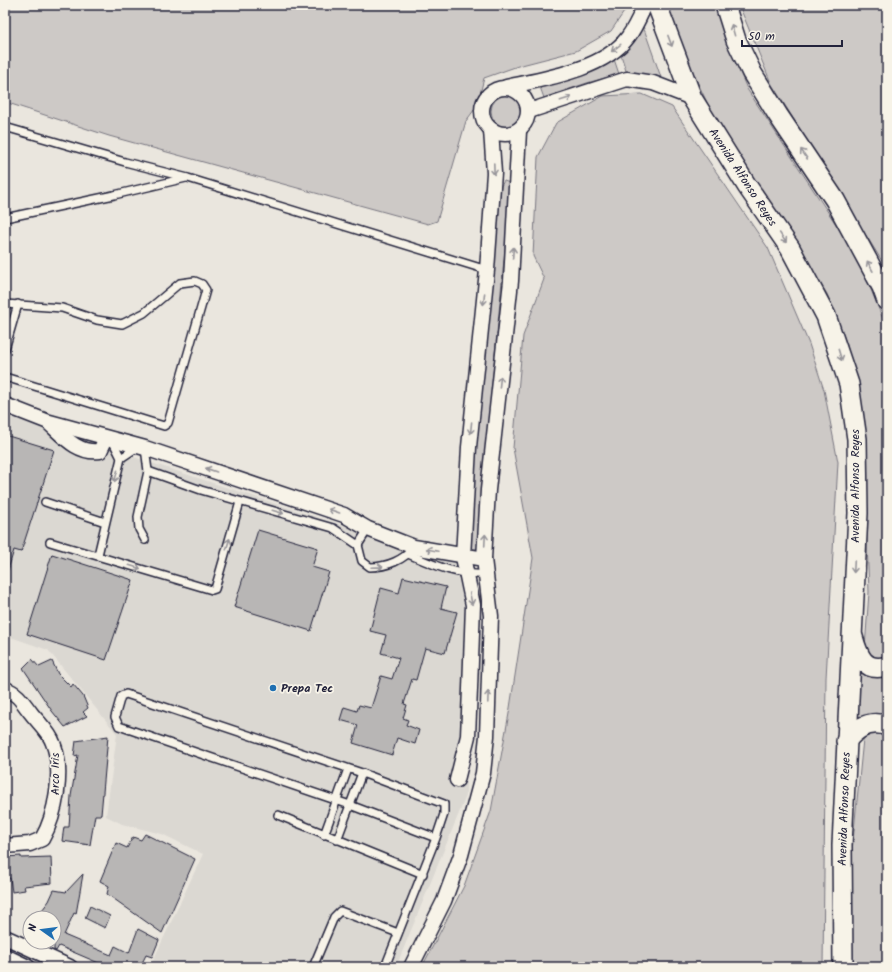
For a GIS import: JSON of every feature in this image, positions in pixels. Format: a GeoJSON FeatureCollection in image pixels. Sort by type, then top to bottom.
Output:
{"type":"FeatureCollection","features":[{"type":"Feature","properties":{"kind":"main road","name":"Avenida Alfonso Reyes"},"geometry":{"type":"LineString","coordinates":[[656,5],[692,98],[748,186],[790,248],[826,316],[849,384],[858,446],[858,513],[851,630],[842,845],[843,967]]}},
{"type":"Feature","properties":{"kind":"main road"},"geometry":{"type":"LineString","coordinates":[[725,5],[736,40],[752,73],[778,116],[835,200],[882,287],[887,301]]}},
{"type":"Feature","properties":{"kind":"main road"},"geometry":{"type":"LineString","coordinates":[[851,630],[859,658],[872,667],[880,668],[887,666]]}},
{"type":"Feature","properties":{"kind":"main road"},"geometry":{"type":"LineString","coordinates":[[846,741],[853,732],[865,726],[878,724],[887,726]]}},
{"type":"Feature","properties":{"kind":"street"},"geometry":{"type":"LineString","coordinates":[[506,87],[514,89],[522,94],[527,102],[529,111],[528,119],[519,131],[508,135],[499,134],[491,130],[485,124],[482,116],[482,108],[485,100],[498,89],[506,87],[580,70],[593,63],[617,48],[628,38],[645,5]]}},
{"type":"Feature","properties":{"kind":"street"},"geometry":{"type":"LineString","coordinates":[[529,111],[627,79],[652,83],[692,98]]}},
{"type":"Feature","properties":{"kind":"street"},"geometry":{"type":"LineString","coordinates":[[457,780],[468,736],[473,605],[463,557],[469,447],[487,270],[494,173],[491,130]]}},
{"type":"Feature","properties":{"kind":"street"},"geometry":{"type":"LineString","coordinates":[[410,967],[444,901],[461,855],[483,773],[487,736],[491,616],[484,559],[488,490],[511,281],[519,131]]}},
{"type":"Feature","properties":{"kind":"street"},"geometry":{"type":"LineString","coordinates":[[5,405],[46,421],[142,447],[344,515],[368,529],[411,550],[484,559]]}},
{"type":"Feature","properties":{"kind":"street","name":"Arco Iris"},"geometry":{"type":"LineString","coordinates":[[5,689],[17,695],[53,742],[57,761],[57,781],[56,798],[42,839],[30,844],[5,846]]}},
{"type":"Feature","properties":{"kind":"street"},"geometry":{"type":"LineString","coordinates":[[468,736],[487,736]]}},
{"type":"Feature","properties":{"kind":"street"},"geometry":{"type":"LineString","coordinates":[[5,937],[70,967]]}},
{"type":"Feature","properties":{"kind":"street"},"geometry":{"type":"LineString","coordinates":[[5,956],[28,967]]}},
{"type":"Feature","properties":{"kind":"lane"},"geometry":{"type":"LineString","coordinates":[[5,127],[124,162],[188,178],[487,270]]}},
{"type":"Feature","properties":{"kind":"lane"},"geometry":{"type":"LineString","coordinates":[[5,218],[188,178]]}},
{"type":"Feature","properties":{"kind":"lane"},"geometry":{"type":"LineString","coordinates":[[5,304],[62,308],[97,320],[122,324],[144,313],[180,283],[195,281],[202,284],[206,290],[168,423],[164,426],[5,377]]}},
{"type":"Feature","properties":{"kind":"lane"},"geometry":{"type":"LineString","coordinates":[[5,349],[18,304]]}},
{"type":"Feature","properties":{"kind":"lane"},"geometry":{"type":"LineString","coordinates":[[98,555],[121,458],[109,439]]}},
{"type":"Feature","properties":{"kind":"lane"},"geometry":{"type":"LineString","coordinates":[[121,458],[142,447],[148,471],[138,517],[138,529],[145,540]]}},
{"type":"Feature","properties":{"kind":"lane"},"geometry":{"type":"LineString","coordinates":[[148,471],[240,502],[333,528],[358,545],[362,561],[370,567],[389,565],[411,550],[453,572],[466,575],[486,574]]}},
{"type":"Feature","properties":{"kind":"lane"},"geometry":{"type":"LineString","coordinates":[[45,502],[105,522]]}},
{"type":"Feature","properties":{"kind":"lane"},"geometry":{"type":"LineString","coordinates":[[50,542],[213,590],[215,589],[240,502]]}},
{"type":"Feature","properties":{"kind":"lane"},"geometry":{"type":"LineString","coordinates":[[358,545],[368,529]]}},
{"type":"Feature","properties":{"kind":"lane"},"geometry":{"type":"LineString","coordinates":[[384,967],[423,874],[436,838],[444,814],[444,804],[362,773],[126,694],[121,696],[115,717],[119,726],[350,805],[436,838]]}},
{"type":"Feature","properties":{"kind":"lane"},"geometry":{"type":"LineString","coordinates":[[324,835],[348,769]]}},
{"type":"Feature","properties":{"kind":"lane"},"geometry":{"type":"LineString","coordinates":[[337,840],[362,773]]}},
{"type":"Feature","properties":{"kind":"lane"},"geometry":{"type":"LineString","coordinates":[[278,815],[423,874]]}},
{"type":"Feature","properties":{"kind":"lane"},"geometry":{"type":"LineString","coordinates":[[313,967],[334,917],[340,911],[398,933]]}},
{"type":"Feature","properties":{"kind":"shaded area"},"geometry":{"type":"Polygon","coordinates":[[[5,5],[626,5],[626,9],[611,31],[576,51],[518,66],[484,78],[477,106],[466,121],[437,221],[428,224],[109,136],[5,102],[5,5]]]}},
{"type":"Feature","properties":{"kind":"shaded area"},"geometry":{"type":"Polygon","coordinates":[[[668,5],[716,5],[727,42],[747,89],[841,232],[865,275],[887,329],[887,657],[872,660],[865,648],[869,592],[866,518],[867,451],[847,345],[827,294],[711,111],[680,45],[668,5]]]}},
{"type":"Feature","properties":{"kind":"shaded area"},"geometry":{"type":"Polygon","coordinates":[[[739,5],[887,5],[887,269],[771,83],[739,5]]]}},
{"type":"Feature","properties":{"kind":"shaded area"},"geometry":{"type":"Polygon","coordinates":[[[643,26],[663,83],[627,74],[621,55],[643,26]]]}},
{"type":"Feature","properties":{"kind":"shaded area"},"geometry":{"type":"Polygon","coordinates":[[[614,59],[619,74],[544,98],[540,87],[585,74],[614,59]]]}},
{"type":"Feature","properties":{"kind":"shaded area"},"geometry":{"type":"Polygon","coordinates":[[[642,94],[672,107],[768,248],[809,344],[824,390],[838,462],[826,678],[823,967],[422,967],[464,886],[491,811],[510,708],[533,558],[513,448],[523,336],[544,279],[533,256],[538,157],[556,123],[603,96],[642,94]]]}},
{"type":"Feature","properties":{"kind":"shaded area"},"geometry":{"type":"Polygon","coordinates":[[[507,95],[513,96],[520,102],[523,111],[522,117],[516,124],[507,127],[501,126],[494,120],[491,111],[492,105],[498,98],[507,95]]]}},
{"type":"Feature","properties":{"kind":"shaded area"},"geometry":{"type":"Polygon","coordinates":[[[504,181],[510,183],[509,207],[479,522],[479,549],[470,549],[474,466],[501,186],[504,181]]]}},
{"type":"Feature","properties":{"kind":"shaded area","name":"Prepa Tec"},"geometry":{"type":"Polygon","coordinates":[[[5,415],[457,563],[466,619],[466,796],[396,967],[150,967],[203,854],[162,834],[122,824],[106,816],[117,734],[48,650],[5,635],[5,415]]]}},
{"type":"Feature","properties":{"kind":"shaded area"},"geometry":{"type":"Polygon","coordinates":[[[858,670],[887,675],[887,722],[855,727],[858,670]]]}},
{"type":"Feature","properties":{"kind":"shaded area"},"geometry":{"type":"Polygon","coordinates":[[[866,733],[884,733],[887,736],[887,967],[851,967],[849,882],[863,739],[866,733]]]}},
{"type":"Feature","properties":{"kind":"building"},"geometry":{"type":"Polygon","coordinates":[[[5,435],[54,450],[21,552],[14,550],[8,570],[5,570],[5,435]]]}},
{"type":"Feature","properties":{"kind":"building"},"geometry":{"type":"Polygon","coordinates":[[[258,530],[318,548],[312,567],[329,572],[311,631],[234,607],[258,530]]]}},
{"type":"Feature","properties":{"kind":"building"},"geometry":{"type":"Polygon","coordinates":[[[52,554],[133,580],[106,660],[27,634],[52,554]]]}},
{"type":"Feature","properties":{"kind":"building"},"geometry":{"type":"Polygon","coordinates":[[[403,577],[446,587],[441,608],[457,612],[445,653],[425,648],[416,680],[412,679],[404,704],[407,705],[403,718],[408,720],[406,725],[419,730],[415,744],[397,738],[392,755],[353,743],[358,725],[340,720],[344,707],[357,711],[359,705],[371,708],[381,676],[392,679],[399,658],[381,653],[386,635],[370,631],[381,588],[399,593],[403,577]]]}},
{"type":"Feature","properties":{"kind":"building"},"geometry":{"type":"Polygon","coordinates":[[[32,659],[39,667],[52,661],[58,674],[71,687],[73,684],[83,696],[88,708],[83,712],[87,716],[65,727],[52,711],[23,668],[32,659]]]}},
{"type":"Feature","properties":{"kind":"building"},"geometry":{"type":"Polygon","coordinates":[[[108,736],[101,815],[95,815],[90,845],[62,841],[64,827],[69,827],[71,796],[78,755],[74,756],[76,741],[108,736]]]}},
{"type":"Feature","properties":{"kind":"building"},"geometry":{"type":"Polygon","coordinates":[[[145,834],[195,859],[162,933],[107,894],[109,886],[100,881],[116,843],[127,848],[133,837],[141,840],[145,834]]]}},
{"type":"Feature","properties":{"kind":"building"},"geometry":{"type":"Polygon","coordinates":[[[21,856],[21,858],[51,857],[52,883],[24,886],[25,890],[12,892],[10,878],[5,879],[5,857],[21,856]]]}},
{"type":"Feature","properties":{"kind":"building"},"geometry":{"type":"Polygon","coordinates":[[[83,874],[76,914],[74,913],[64,935],[111,955],[115,946],[129,953],[138,929],[159,940],[152,957],[146,955],[140,967],[108,967],[62,947],[62,910],[42,910],[49,901],[54,890],[66,892],[83,874]]]}},
{"type":"Feature","properties":{"kind":"building"},"geometry":{"type":"Polygon","coordinates":[[[90,906],[110,916],[105,928],[85,918],[90,906]]]}},
{"type":"Feature","properties":{"kind":"place","name":"Prepa Tec"},"geometry":{"type":"Point","coordinates":[273,688]}}]}
